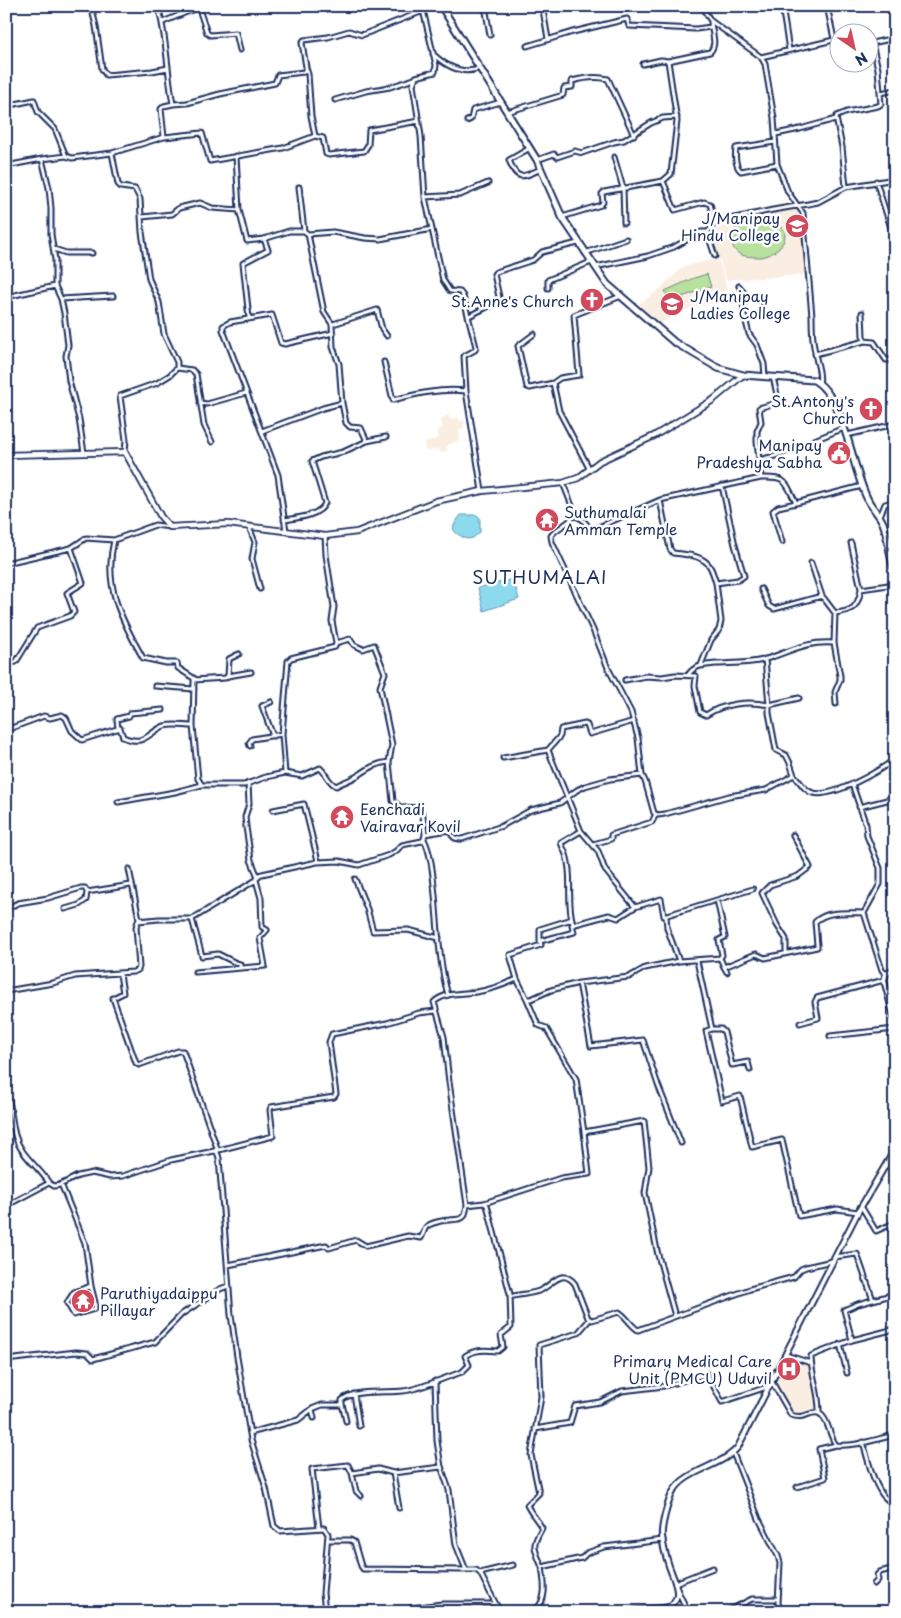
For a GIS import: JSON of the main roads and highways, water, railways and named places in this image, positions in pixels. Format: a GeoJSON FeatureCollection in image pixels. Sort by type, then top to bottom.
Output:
{"type":"FeatureCollection","features":[{"type":"Feature","properties":{"kind":"main road"},"geometry":{"type":"LineString","coordinates":[[441,6],[537,160],[562,217],[592,265],[607,284],[674,342],[718,368],[743,375],[814,380],[832,399],[847,436],[862,486],[868,500],[880,516],[883,524],[895,571]]}},
{"type":"Feature","properties":{"kind":"main road"},"geometry":{"type":"LineString","coordinates":[[6,455],[125,452],[161,516],[170,527],[228,524],[325,536],[357,532],[436,501],[482,491],[563,484],[578,478],[600,461],[654,436],[712,400],[743,375]]}},
{"type":"Feature","properties":{"kind":"water"},"geometry":{"type":"Polygon","coordinates":[[[461,515],[477,515],[480,518],[480,532],[473,538],[467,539],[455,532],[455,524],[461,515]]]}},
{"type":"Feature","properties":{"kind":"water"},"geometry":{"type":"Polygon","coordinates":[[[513,579],[519,599],[484,611],[478,588],[513,579]]]}},
{"type":"Feature","properties":{"kind":"place","name":"J/Manipay Hindu College"},"geometry":{"type":"Point","coordinates":[797,226]}},
{"type":"Feature","properties":{"kind":"place","name":"St.Anne's Church"},"geometry":{"type":"Point","coordinates":[592,300]}},
{"type":"Feature","properties":{"kind":"place","name":"J/Manipay Ladies College"},"geometry":{"type":"Point","coordinates":[672,304]}},
{"type":"Feature","properties":{"kind":"place","name":"St.Antony's Church"},"geometry":{"type":"Point","coordinates":[871,409]}},
{"type":"Feature","properties":{"kind":"place","name":"Manipay Pradeshya Sabha"},"geometry":{"type":"Point","coordinates":[839,453]}},
{"type":"Feature","properties":{"kind":"place","name":"Suthumalai Amman Temple"},"geometry":{"type":"Point","coordinates":[547,520]}},
{"type":"Feature","properties":{"kind":"place","name":"Eenchadi Vairavar Kovil"},"geometry":{"type":"Point","coordinates":[342,817]}},
{"type":"Feature","properties":{"kind":"place","name":"Paruthiyadaippu Pillayar"},"geometry":{"type":"Point","coordinates":[83,1301]}},
{"type":"Feature","properties":{"kind":"place","name":"Primary Medical Care Unit (PMCU) Uduvil"},"geometry":{"type":"Point","coordinates":[789,1369]}},
{"type":"Feature","properties":{"kind":"district","name":"SUTHUMALAI"},"geometry":{"type":"Point","coordinates":[540,576]}}]}
